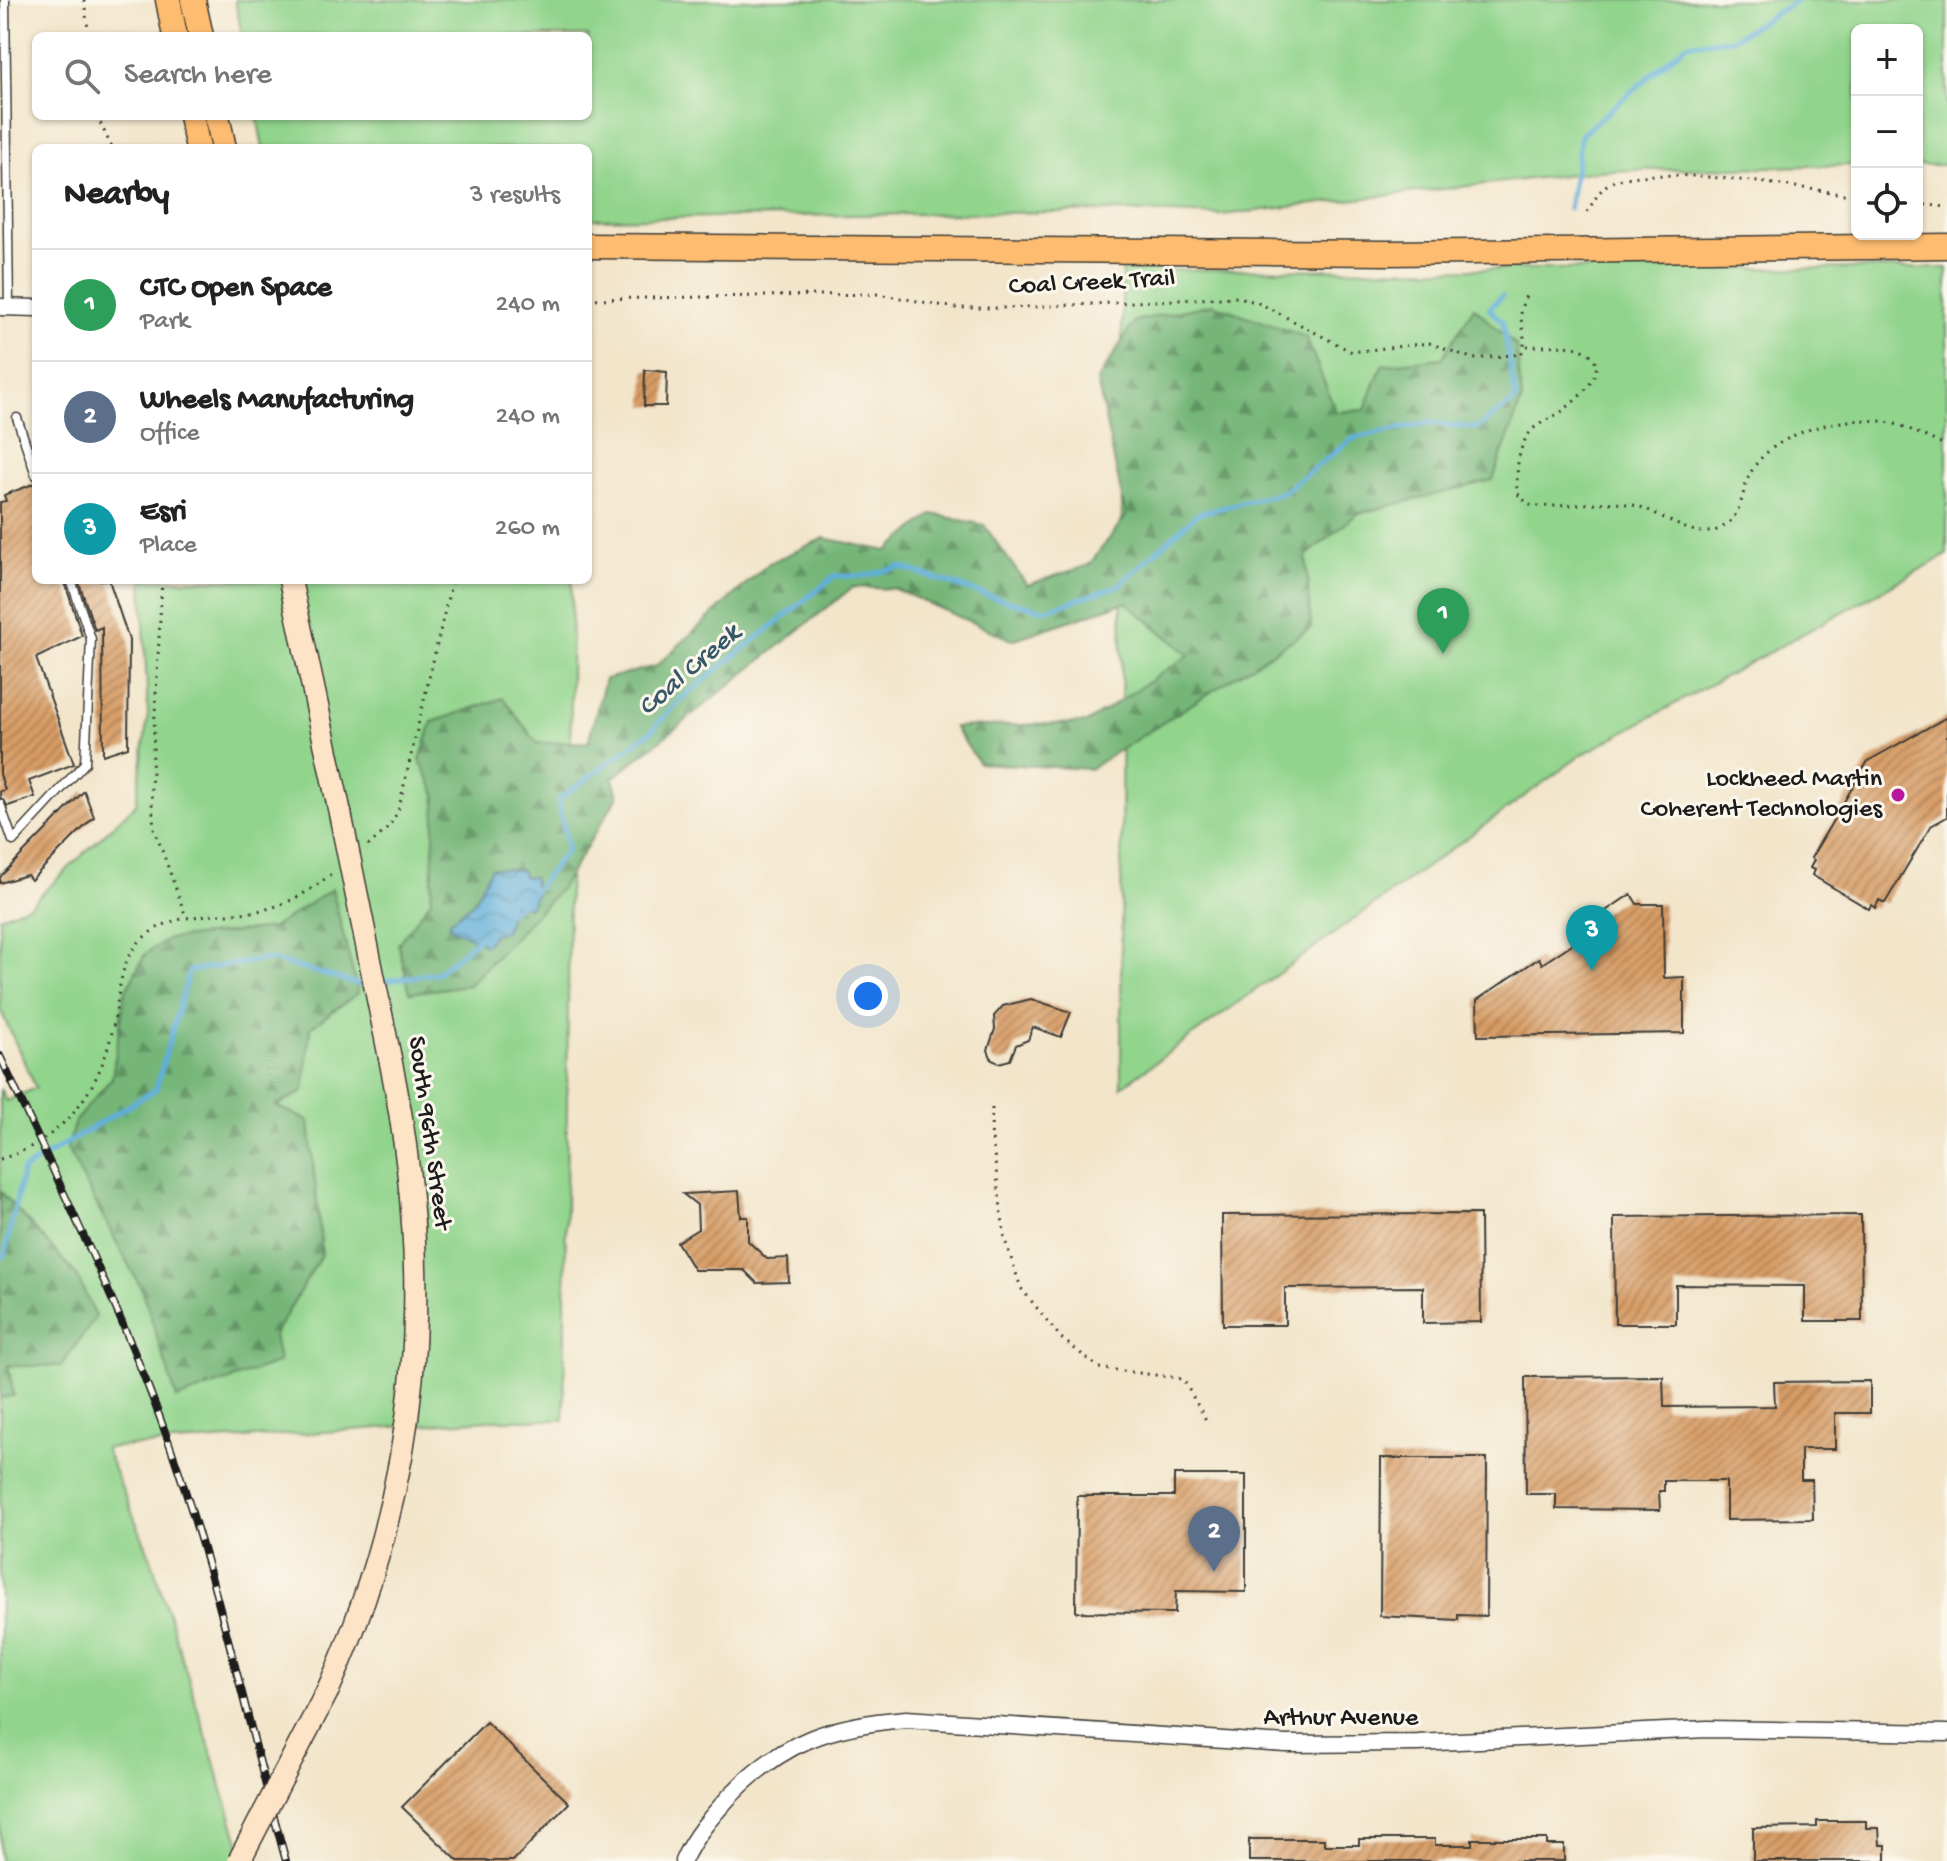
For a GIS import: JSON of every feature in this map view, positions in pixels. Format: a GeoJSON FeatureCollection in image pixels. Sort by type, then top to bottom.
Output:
{"type":"FeatureCollection","features":[{"type":"Feature","properties":{"kind":"main road"},"geometry":{"type":"LineString","coordinates":[[168,0],[174,32]]}},
{"type":"Feature","properties":{"kind":"main road"},"geometry":{"type":"LineString","coordinates":[[193,0],[200,32]]}},
{"type":"Feature","properties":{"kind":"main road"},"geometry":{"type":"LineString","coordinates":[[192,120],[197,144]]}},
{"type":"Feature","properties":{"kind":"main road"},"geometry":{"type":"LineString","coordinates":[[218,120],[223,144]]}},
{"type":"Feature","properties":{"kind":"main road"},"geometry":{"type":"LineString","coordinates":[[592,246],[1388,253],[1947,246]]}},
{"type":"Feature","properties":{"kind":"main road","name":"South 96th Street"},"geometry":{"type":"LineString","coordinates":[[239,1861],[328,1690],[371,1582],[386,1528],[409,1413],[417,1298],[416,1240],[404,1125],[291,584]]}},
{"type":"Feature","properties":{"kind":"street"},"geometry":{"type":"LineString","coordinates":[[4,308],[32,308]]}},
{"type":"Feature","properties":{"kind":"street","name":"Arthur Avenue"},"geometry":{"type":"LineString","coordinates":[[683,1861],[712,1815],[749,1776],[785,1749],[816,1734],[860,1722],[906,1719],[1286,1744],[1418,1743],[1693,1730],[1947,1733]]}},
{"type":"Feature","properties":{"kind":"lane"},"geometry":{"type":"LineString","coordinates":[[4,308],[5,0]]}},
{"type":"Feature","properties":{"kind":"lane"},"geometry":{"type":"LineString","coordinates":[[17,418],[32,463]]}},
{"type":"Feature","properties":{"kind":"lane"},"geometry":{"type":"LineString","coordinates":[[0,804],[13,841],[85,763],[91,639],[72,584]]}},
{"type":"Feature","properties":{"kind":"path"},"geometry":{"type":"LineString","coordinates":[[84,0],[88,32]]}},
{"type":"Feature","properties":{"kind":"path"},"geometry":{"type":"LineString","coordinates":[[99,120],[110,144]]}},
{"type":"Feature","properties":{"kind":"path"},"geometry":{"type":"LineString","coordinates":[[1587,212],[1606,185],[1630,178],[1742,179],[1851,195]]}},
{"type":"Feature","properties":{"kind":"path"},"geometry":{"type":"LineString","coordinates":[[1923,205],[1947,207]]}},
{"type":"Feature","properties":{"kind":"path","name":"Coal Creek Trail"},"geometry":{"type":"LineString","coordinates":[[592,299],[878,294],[956,308],[1008,308],[1239,297],[1261,304],[1352,352],[1429,343],[1462,357],[1483,359],[1521,354],[1525,346]]}},
{"type":"Feature","properties":{"kind":"path"},"geometry":{"type":"LineString","coordinates":[[1526,296],[1519,308],[1525,346],[1581,349],[1591,356],[1596,368],[1593,382],[1585,392],[1534,428],[1520,451],[1517,493],[1529,505],[1552,508],[1617,502],[1640,507],[1697,531],[1721,528],[1738,512],[1750,474],[1765,452],[1789,439],[1855,420],[1892,423],[1947,445]]}},
{"type":"Feature","properties":{"kind":"path"},"geometry":{"type":"LineString","coordinates":[[162,584],[151,790],[154,828],[186,917]]}},
{"type":"Feature","properties":{"kind":"path"},"geometry":{"type":"LineString","coordinates":[[398,811],[451,584]]}},
{"type":"Feature","properties":{"kind":"path"},"geometry":{"type":"LineString","coordinates":[[0,1159],[52,1136],[70,1120],[99,1073],[109,1047],[124,962],[143,937],[186,917],[267,909],[295,900]]}},
{"type":"Feature","properties":{"kind":"path"},"geometry":{"type":"LineString","coordinates":[[992,1108],[991,1130],[1005,1240],[1021,1288],[1061,1338],[1099,1368],[1178,1378],[1184,1381],[1206,1420]]}},
{"type":"Feature","properties":{"kind":"green space"},"geometry":{"type":"Polygon","coordinates":[[[235,0],[1947,0],[1947,165],[1923,165],[1923,24],[1851,24],[1851,165],[1598,171],[1221,215],[1122,211],[592,219],[592,144],[262,144],[258,120],[592,120],[592,32],[241,32],[235,0]]]}},
{"type":"Feature","properties":{"kind":"green space"},"geometry":{"type":"Polygon","coordinates":[[[1947,268],[1947,555],[1583,754],[1121,1087],[1122,270],[1947,268]]]}},
{"type":"Feature","properties":{"kind":"green space"},"geometry":{"type":"Polygon","coordinates":[[[1212,304],[1306,337],[1336,412],[1365,410],[1382,365],[1442,358],[1474,307],[1516,346],[1522,399],[1493,480],[1357,514],[1306,556],[1311,628],[1090,769],[979,763],[954,727],[1086,723],[1189,655],[1126,602],[1012,640],[895,589],[853,587],[613,778],[618,796],[561,888],[469,985],[410,993],[398,944],[431,900],[436,794],[420,760],[432,722],[503,698],[537,743],[588,742],[605,679],[656,666],[769,563],[824,538],[887,551],[933,514],[984,525],[1027,585],[1089,565],[1126,516],[1097,381],[1135,321],[1212,304]]]}},
{"type":"Feature","properties":{"kind":"green space"},"geometry":{"type":"Polygon","coordinates":[[[142,584],[572,584],[564,1420],[489,1420],[105,1448],[151,1558],[245,1861],[0,1861],[0,1089],[6,1101],[36,1088],[0,1009],[0,917],[30,905],[136,804],[148,715],[142,584]]]}},
{"type":"Feature","properties":{"kind":"green space"},"geometry":{"type":"Polygon","coordinates":[[[332,889],[358,993],[310,1028],[304,1091],[276,1106],[309,1121],[322,1254],[274,1335],[279,1362],[177,1399],[142,1290],[67,1149],[75,1121],[112,1078],[125,992],[145,954],[169,939],[272,928],[332,889]]]}},
{"type":"Feature","properties":{"kind":"green space"},"geometry":{"type":"Polygon","coordinates":[[[0,1191],[76,1274],[96,1317],[61,1366],[8,1366],[14,1396],[0,1398],[0,1191]]]}},
{"type":"Feature","properties":{"kind":"water"},"geometry":{"type":"Polygon","coordinates":[[[491,868],[521,870],[524,877],[533,877],[536,894],[529,907],[513,904],[505,931],[493,934],[486,945],[450,927],[450,921],[473,903],[491,868]]]}},
{"type":"Feature","properties":{"kind":"building"},"geometry":{"type":"Polygon","coordinates":[[[645,370],[667,372],[666,406],[644,406],[645,370]]]}},
{"type":"Feature","properties":{"kind":"building"},"geometry":{"type":"Polygon","coordinates":[[[32,484],[32,584],[65,584],[82,636],[36,658],[74,764],[29,781],[35,797],[8,806],[0,797],[0,791],[5,790],[0,774],[0,502],[6,501],[4,495],[32,484]]]}},
{"type":"Feature","properties":{"kind":"building"},"geometry":{"type":"Polygon","coordinates":[[[79,584],[110,584],[129,640],[128,747],[103,755],[102,627],[95,630],[79,584]]]}},
{"type":"Feature","properties":{"kind":"building","name":"Lockheed Martin Coherent Technologies"},"geometry":{"type":"Polygon","coordinates":[[[1947,717],[1947,817],[1931,826],[1885,903],[1879,900],[1875,908],[1871,905],[1869,909],[1812,875],[1814,870],[1810,868],[1814,860],[1811,858],[1868,761],[1947,717]]]}},
{"type":"Feature","properties":{"kind":"building"},"geometry":{"type":"Polygon","coordinates":[[[84,791],[94,817],[31,880],[27,875],[0,883],[0,877],[84,791]]]}},
{"type":"Feature","properties":{"kind":"building"},"geometry":{"type":"Polygon","coordinates":[[[1631,894],[1637,904],[1663,904],[1664,978],[1684,977],[1684,1033],[1478,1036],[1477,1000],[1539,958],[1542,964],[1584,936],[1579,929],[1631,894]]]}},
{"type":"Feature","properties":{"kind":"building"},"geometry":{"type":"Polygon","coordinates":[[[1031,999],[1071,1012],[1061,1037],[1033,1027],[1028,1040],[1016,1045],[1010,1060],[999,1063],[992,1060],[988,1050],[995,1029],[994,1016],[1003,1006],[1031,999]]]}},
{"type":"Feature","properties":{"kind":"building"},"geometry":{"type":"Polygon","coordinates":[[[739,1191],[741,1217],[748,1217],[748,1241],[767,1259],[788,1258],[789,1282],[757,1283],[744,1270],[694,1270],[677,1242],[698,1229],[697,1205],[683,1194],[739,1191]]]}},
{"type":"Feature","properties":{"kind":"building"},"geometry":{"type":"Polygon","coordinates":[[[1480,1214],[1481,1322],[1423,1323],[1423,1287],[1285,1288],[1285,1325],[1223,1325],[1222,1215],[1480,1214]]]}},
{"type":"Feature","properties":{"kind":"building"},"geometry":{"type":"Polygon","coordinates":[[[1861,1215],[1862,1321],[1805,1321],[1805,1286],[1676,1285],[1676,1324],[1615,1324],[1614,1217],[1861,1215]]]}},
{"type":"Feature","properties":{"kind":"building"},"geometry":{"type":"Polygon","coordinates":[[[1663,1376],[1664,1407],[1775,1406],[1774,1382],[1870,1381],[1870,1413],[1835,1413],[1835,1449],[1801,1449],[1801,1480],[1812,1480],[1813,1519],[1726,1520],[1726,1481],[1664,1481],[1664,1491],[1659,1491],[1660,1510],[1556,1509],[1556,1494],[1526,1494],[1525,1377],[1663,1376]]]}},
{"type":"Feature","properties":{"kind":"building"},"geometry":{"type":"Polygon","coordinates":[[[1381,1458],[1487,1458],[1486,1616],[1458,1615],[1458,1620],[1380,1616],[1381,1458]]]}},
{"type":"Feature","properties":{"kind":"building"},"geometry":{"type":"Polygon","coordinates":[[[1174,1475],[1246,1475],[1246,1592],[1176,1591],[1175,1613],[1076,1612],[1077,1496],[1174,1496],[1174,1475]]]}},
{"type":"Feature","properties":{"kind":"building"},"geometry":{"type":"Polygon","coordinates":[[[486,1722],[569,1803],[513,1861],[458,1861],[402,1807],[486,1722]]]}},
{"type":"Feature","properties":{"kind":"building"},"geometry":{"type":"Polygon","coordinates":[[[1817,1821],[1866,1821],[1866,1828],[1879,1828],[1880,1845],[1886,1845],[1886,1861],[1753,1861],[1753,1828],[1817,1827],[1817,1821]]]}},
{"type":"Feature","properties":{"kind":"building"},"geometry":{"type":"Polygon","coordinates":[[[1249,1839],[1324,1839],[1324,1845],[1359,1845],[1359,1839],[1435,1839],[1435,1845],[1472,1845],[1472,1839],[1547,1839],[1547,1845],[1564,1845],[1564,1861],[1249,1861],[1249,1839]]]}},
{"type":"Feature","properties":{"kind":"waterway","name":"Coal Creek"},"geometry":{"type":"LineString","coordinates":[[1569,209],[1581,135],[1687,44],[1732,39],[1798,0]]}},
{"type":"Feature","properties":{"kind":"waterway","name":"Coal Creek"},"geometry":{"type":"LineString","coordinates":[[533,893],[568,849],[558,800],[650,732],[682,698],[835,576],[864,576],[900,567],[995,598],[1045,610],[1118,586],[1197,514],[1283,492],[1354,438],[1429,423],[1477,428],[1516,400],[1503,322],[1489,309],[1502,296]]}},
{"type":"Feature","properties":{"kind":"waterway","name":"Coal Creek"},"geometry":{"type":"LineString","coordinates":[[505,916],[522,902]]}},
{"type":"Feature","properties":{"kind":"waterway","name":"Coal Creek"},"geometry":{"type":"LineString","coordinates":[[379,982],[437,973],[479,938]]}},
{"type":"Feature","properties":{"kind":"waterway","name":"Coal Creek"},"geometry":{"type":"LineString","coordinates":[[0,1259],[5,1254],[23,1170],[156,1089],[189,971],[269,959],[361,985],[369,984]]}},
{"type":"Feature","properties":{"kind":"railway"},"geometry":{"type":"LineString","coordinates":[[0,1056],[110,1294],[168,1440],[217,1596],[286,1861]]}},
{"type":"Feature","properties":{"kind":"place","name":"CTC Open Space"},"geometry":{"type":"Point","coordinates":[1443,654]}},
{"type":"Feature","properties":{"kind":"place","name":"Lockheed Martin Coherent Technologies"},"geometry":{"type":"Point","coordinates":[1898,795]}},
{"type":"Feature","properties":{"kind":"place","name":"Esri"},"geometry":{"type":"Point","coordinates":[1592,971]}},
{"type":"Feature","properties":{"kind":"place","name":"Wheels Manufacturing"},"geometry":{"type":"Point","coordinates":[1214,1572]}}]}
